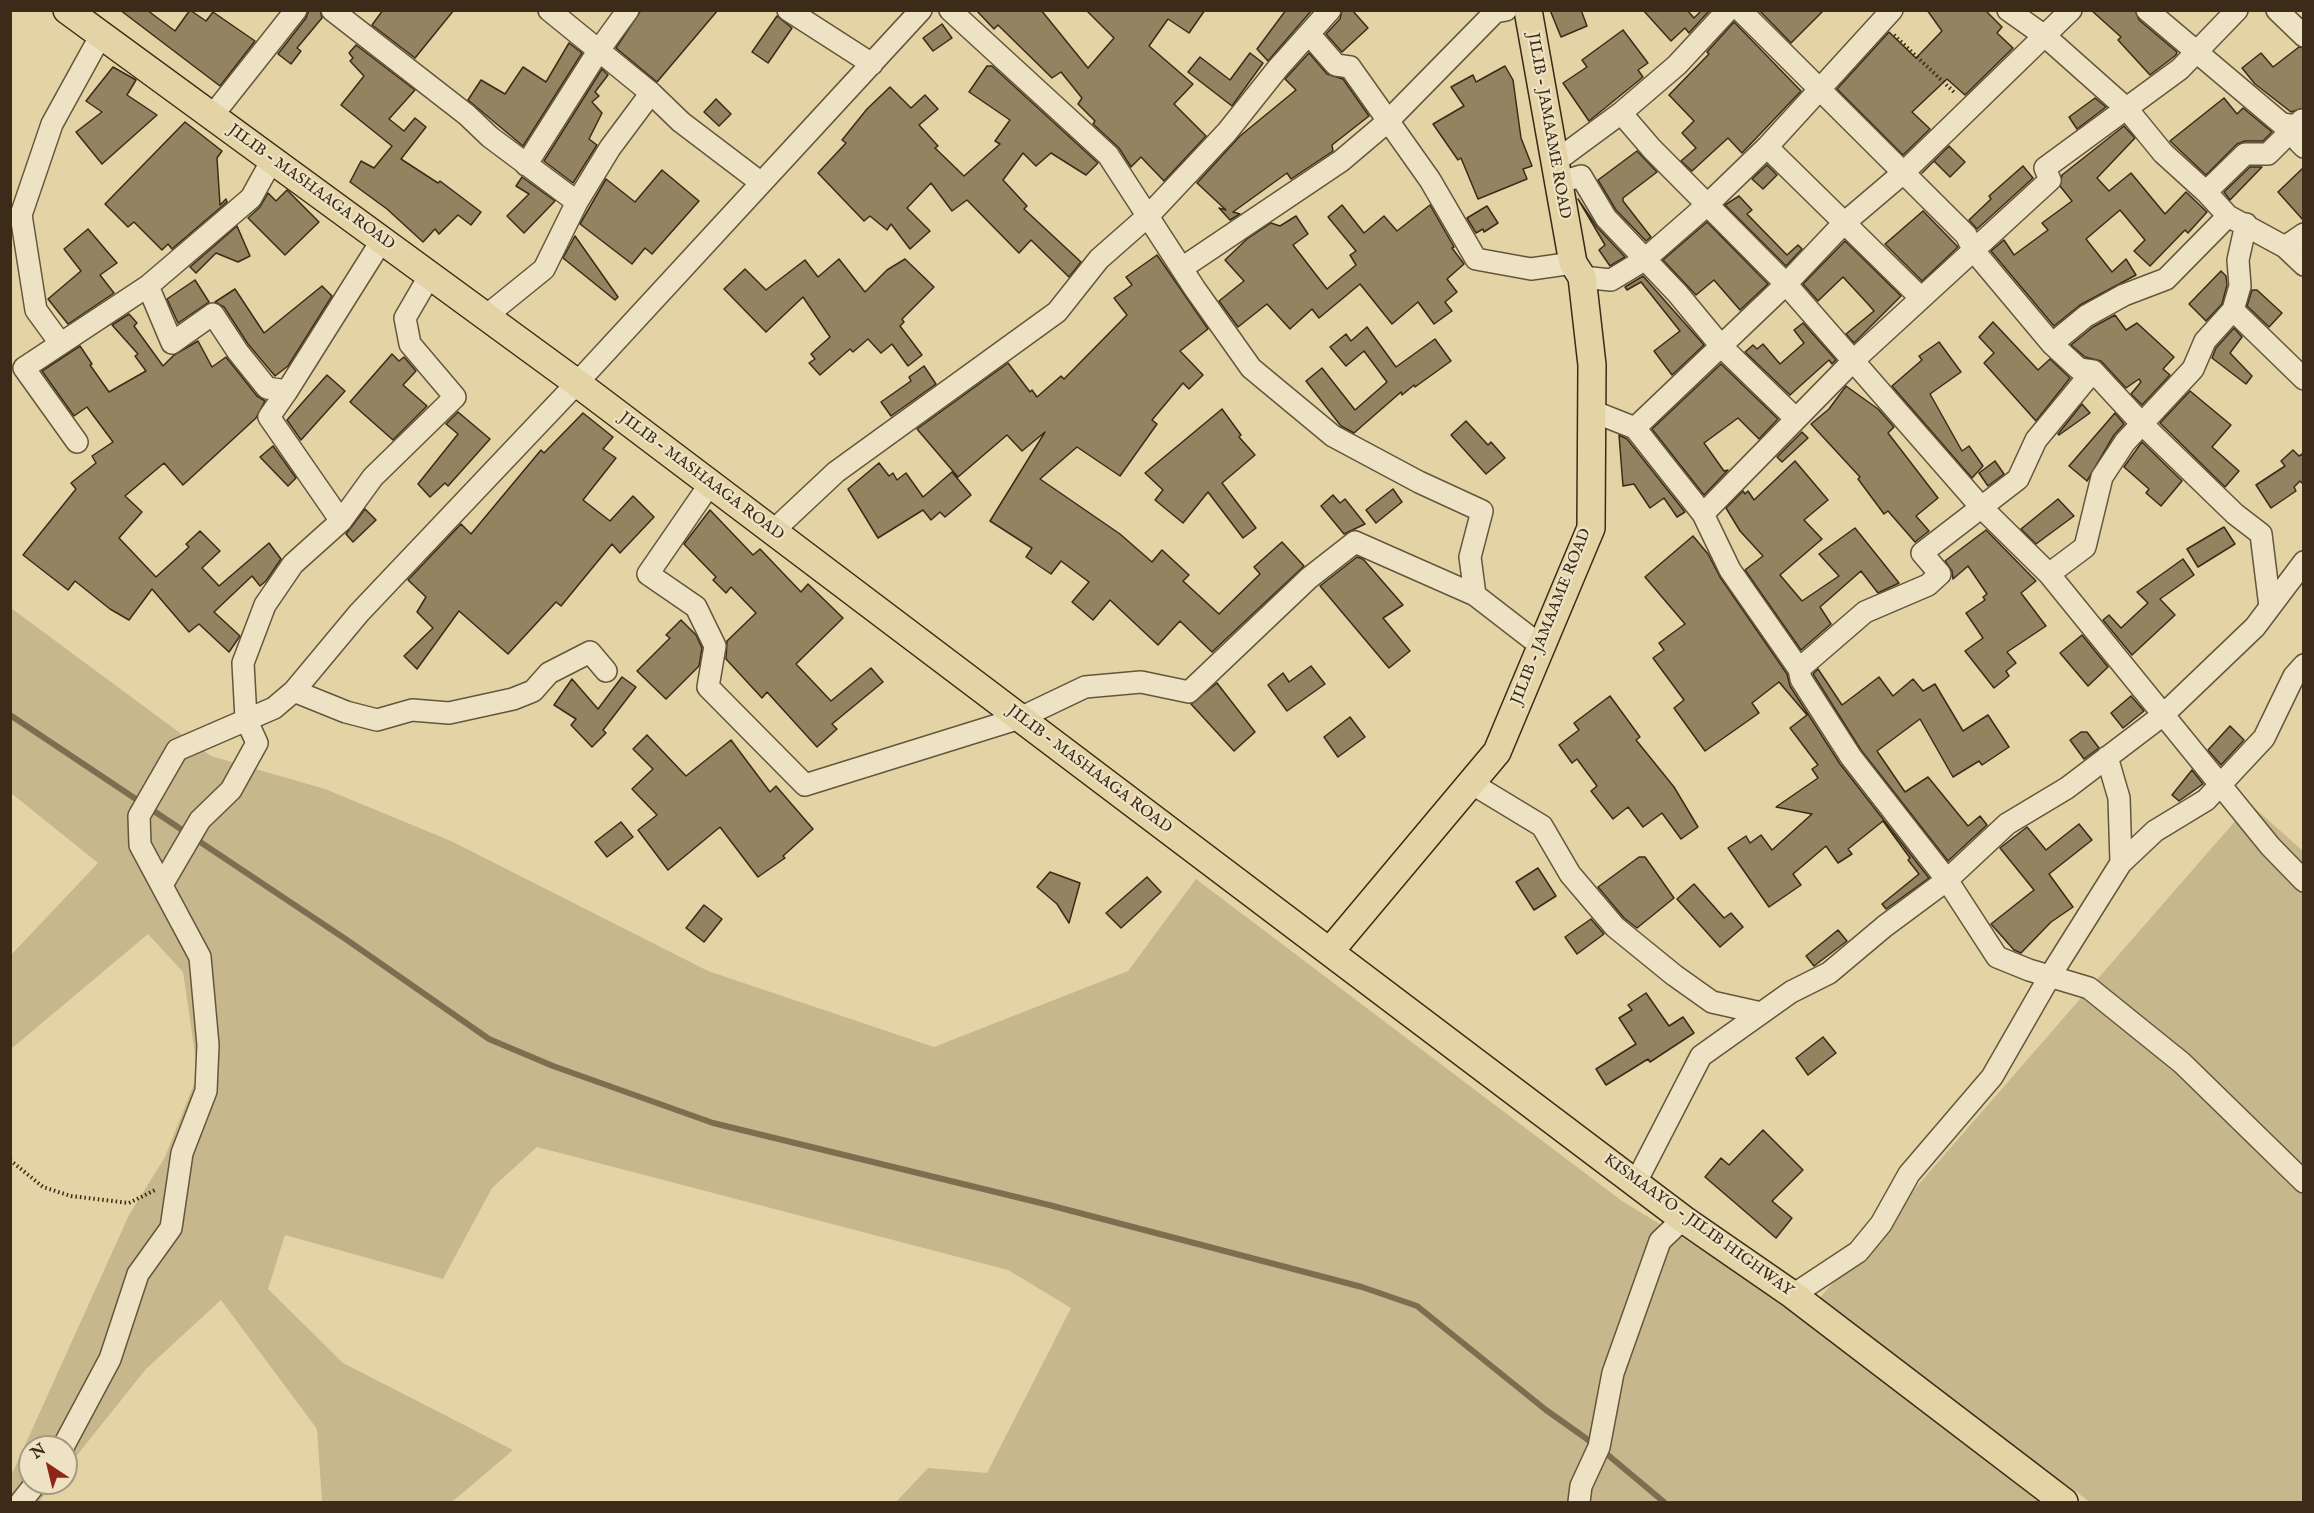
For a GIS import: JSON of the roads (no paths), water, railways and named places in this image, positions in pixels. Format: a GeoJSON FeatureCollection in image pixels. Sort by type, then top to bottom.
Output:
{"type":"FeatureCollection","features":[{"type":"Feature","properties":{"kind":"main road","name":"JILIB - MASHAAGA ROAD"},"geometry":{"type":"LineString","coordinates":[[67,10],[577,383],[772,532],[1331,950]]}},
{"type":"Feature","properties":{"kind":"main road","name":"JILIB - JAMAAME ROAD"},"geometry":{"type":"LineString","coordinates":[[1331,950],[1497,752],[1591,528],[1592,365],[1578,270],[1557,172],[1528,10]]}},
{"type":"Feature","properties":{"kind":"main road","name":"KISMAAYO - JILIB HIGHWAY"},"geometry":{"type":"LineString","coordinates":[[1331,950],[1683,1219],[1793,1295],[2064,1503]]}},
{"type":"Feature","properties":{"kind":"street"},"geometry":{"type":"LineString","coordinates":[[212,116],[296,10]]}},
{"type":"Feature","properties":{"kind":"street"},"geometry":{"type":"LineString","coordinates":[[332,10],[467,115],[526,165],[577,202]]}},
{"type":"Feature","properties":{"kind":"street"},"geometry":{"type":"LineString","coordinates":[[549,10],[651,93],[681,122],[760,183]]}},
{"type":"Feature","properties":{"kind":"street"},"geometry":{"type":"LineString","coordinates":[[526,165],[599,50],[628,10]]}},
{"type":"Feature","properties":{"kind":"street"},"geometry":{"type":"LineString","coordinates":[[788,10],[872,64]]}},
{"type":"Feature","properties":{"kind":"street"},"geometry":{"type":"LineString","coordinates":[[69,1435],[110,1359],[138,1274],[171,1228],[182,1153],[206,1091],[208,1045],[200,957],[140,845],[139,816],[177,750],[274,708],[294,691],[359,613],[577,383],[921,10]]}},
{"type":"Feature","properties":{"kind":"street"},"geometry":{"type":"LineString","coordinates":[[950,10],[1108,155],[1251,368],[1333,436],[1419,482],[1482,511],[1470,557],[1475,595]]}},
{"type":"Feature","properties":{"kind":"street"},"geometry":{"type":"LineString","coordinates":[[772,532],[836,472],[1058,312],[1099,260],[1149,215],[1227,132],[1330,10]]}},
{"type":"Feature","properties":{"kind":"street"},"geometry":{"type":"LineString","coordinates":[[1182,268],[1341,161],[1387,122],[1495,12],[1506,10]]}},
{"type":"Feature","properties":{"kind":"street"},"geometry":{"type":"LineString","coordinates":[[1557,172],[1677,65],[1728,10]]}},
{"type":"Feature","properties":{"kind":"street"},"geometry":{"type":"LineString","coordinates":[[1740,10],[1966,235],[1974,251],[2052,344],[2079,369],[2093,371],[2142,423],[2235,514],[2261,534],[2270,607]]}},
{"type":"Feature","properties":{"kind":"street"},"geometry":{"type":"LineString","coordinates":[[2008,10],[2046,37],[2127,109],[2163,153],[2237,220],[2285,247],[2304,265]]}},
{"type":"Feature","properties":{"kind":"street"},"geometry":{"type":"LineString","coordinates":[[1635,428],[1786,284],[1843,224],[1903,173],[1970,106],[2046,37],[2070,10]]}},
{"type":"Feature","properties":{"kind":"street"},"geometry":{"type":"LineString","coordinates":[[2147,10],[2282,124],[2300,122]]}},
{"type":"Feature","properties":{"kind":"street"},"geometry":{"type":"LineString","coordinates":[[1703,514],[1854,360],[2050,180],[2045,168],[2180,69],[2237,10]]}},
{"type":"Feature","properties":{"kind":"street"},"geometry":{"type":"LineString","coordinates":[[2277,10],[2304,36]]}},
{"type":"Feature","properties":{"kind":"street"},"geometry":{"type":"LineString","coordinates":[[1309,34],[1336,65],[1350,67],[1430,180],[1476,259],[1531,268],[1578,270],[1611,280],[1644,260],[1707,205],[1767,147],[1819,90],[1880,14]]}},
{"type":"Feature","properties":{"kind":"street"},"geometry":{"type":"LineString","coordinates":[[60,343],[36,310],[21,215],[52,124],[101,35]]}},
{"type":"Feature","properties":{"kind":"street"},"geometry":{"type":"LineString","coordinates":[[486,316],[544,269],[577,202],[610,148],[651,93]]}},
{"type":"Feature","properties":{"kind":"street"},"geometry":{"type":"LineString","coordinates":[[1622,113],[1652,149],[1786,284],[1981,507],[2049,574],[2270,846],[2304,880]]}},
{"type":"Feature","properties":{"kind":"street"},"geometry":{"type":"LineString","coordinates":[[2300,122],[2299,142],[2304,147]]}},
{"type":"Feature","properties":{"kind":"street"},"geometry":{"type":"LineString","coordinates":[[2206,192],[2245,154],[2268,154],[2300,122]]}},
{"type":"Feature","properties":{"kind":"street"},"geometry":{"type":"LineString","coordinates":[[1767,147],[1843,224],[1922,298]]}},
{"type":"Feature","properties":{"kind":"street"},"geometry":{"type":"LineString","coordinates":[[77,442],[24,368],[148,286],[251,198],[272,160]]}},
{"type":"Feature","properties":{"kind":"street"},"geometry":{"type":"LineString","coordinates":[[1557,172],[1581,176],[1606,218],[1678,294],[1721,346],[1795,418]]}},
{"type":"Feature","properties":{"kind":"street"},"geometry":{"type":"LineString","coordinates":[[2049,574],[2085,547],[2102,477],[2125,442],[2193,369],[2205,341],[2233,310],[2240,286],[2237,220]]}},
{"type":"Feature","properties":{"kind":"street"},"geometry":{"type":"LineString","coordinates":[[2052,344],[2086,316],[2124,295],[2166,279],[2237,220]]}},
{"type":"Feature","properties":{"kind":"street"},"geometry":{"type":"LineString","coordinates":[[2285,247],[2304,234]]}},
{"type":"Feature","properties":{"kind":"street"},"geometry":{"type":"LineString","coordinates":[[341,520],[269,417],[382,240]]}},
{"type":"Feature","properties":{"kind":"street"},"geometry":{"type":"LineString","coordinates":[[162,885],[177,855],[200,820],[231,790],[258,743],[246,719],[243,663],[265,605],[293,564],[341,520],[373,477],[455,397],[410,344],[405,318],[430,275]]}},
{"type":"Feature","properties":{"kind":"street"},"geometry":{"type":"LineString","coordinates":[[148,286],[172,343],[213,314],[238,352],[267,388],[287,391]]}},
{"type":"Feature","properties":{"kind":"street"},"geometry":{"type":"LineString","coordinates":[[2233,310],[2304,379]]}},
{"type":"Feature","properties":{"kind":"street"},"geometry":{"type":"LineString","coordinates":[[1799,669],[1865,612],[1928,585],[1940,574],[1922,553],[2018,479],[2036,440],[2093,371]]}},
{"type":"Feature","properties":{"kind":"street"},"geometry":{"type":"LineString","coordinates":[[1592,411],[1635,428],[1703,514],[1730,570],[1799,669],[1802,680],[1851,757],[1947,880],[1997,957],[2089,988],[2182,1064],[2304,1182]]}},
{"type":"Feature","properties":{"kind":"street"},"geometry":{"type":"LineString","coordinates":[[710,484],[648,574],[696,607],[715,646],[708,687],[805,785],[1020,718],[1085,687],[1141,682],[1190,692],[1309,578],[1355,542],[1475,595],[1541,646]]}},
{"type":"Feature","properties":{"kind":"street"},"geometry":{"type":"LineString","coordinates":[[1635,1182],[1701,1056],[1791,992],[1829,973],[1885,926],[1947,880],[2007,824],[2067,788],[2163,715],[2255,627],[2304,562]]}},
{"type":"Feature","properties":{"kind":"street"},"geometry":{"type":"LineString","coordinates":[[294,691],[346,712],[377,720],[412,710],[449,713],[513,699],[533,691],[549,673],[590,651],[606,671]]}},
{"type":"Feature","properties":{"kind":"street"},"geometry":{"type":"LineString","coordinates":[[1793,1295],[1858,1252],[1881,1224],[1908,1174],[1992,1077],[2050,976],[2121,863],[2155,831],[2206,800],[2264,738],[2294,676],[2304,664]]}},
{"type":"Feature","properties":{"kind":"street"},"geometry":{"type":"LineString","coordinates":[[2106,758],[2119,798],[2121,863]]}},
{"type":"Feature","properties":{"kind":"street"},"geometry":{"type":"LineString","coordinates":[[1471,783],[1542,826],[1570,874],[1615,927],[1674,975],[1712,1002],[1761,1013]]}},
{"type":"Feature","properties":{"kind":"street"},"geometry":{"type":"LineString","coordinates":[[1579,1503],[1581,1486],[1599,1447],[1613,1373],[1660,1242],[1683,1219]]}},
{"type":"Feature","properties":{"kind":"waterway"},"geometry":{"type":"LineString","coordinates":[[10,715],[347,940],[489,1039],[553,1066],[713,1123],[1049,1205],[1362,1287],[1417,1306],[1546,1410],[1594,1444]]}},
{"type":"Feature","properties":{"kind":"waterway"},"geometry":{"type":"LineString","coordinates":[[1602,1450],[1664,1502]]}}]}
